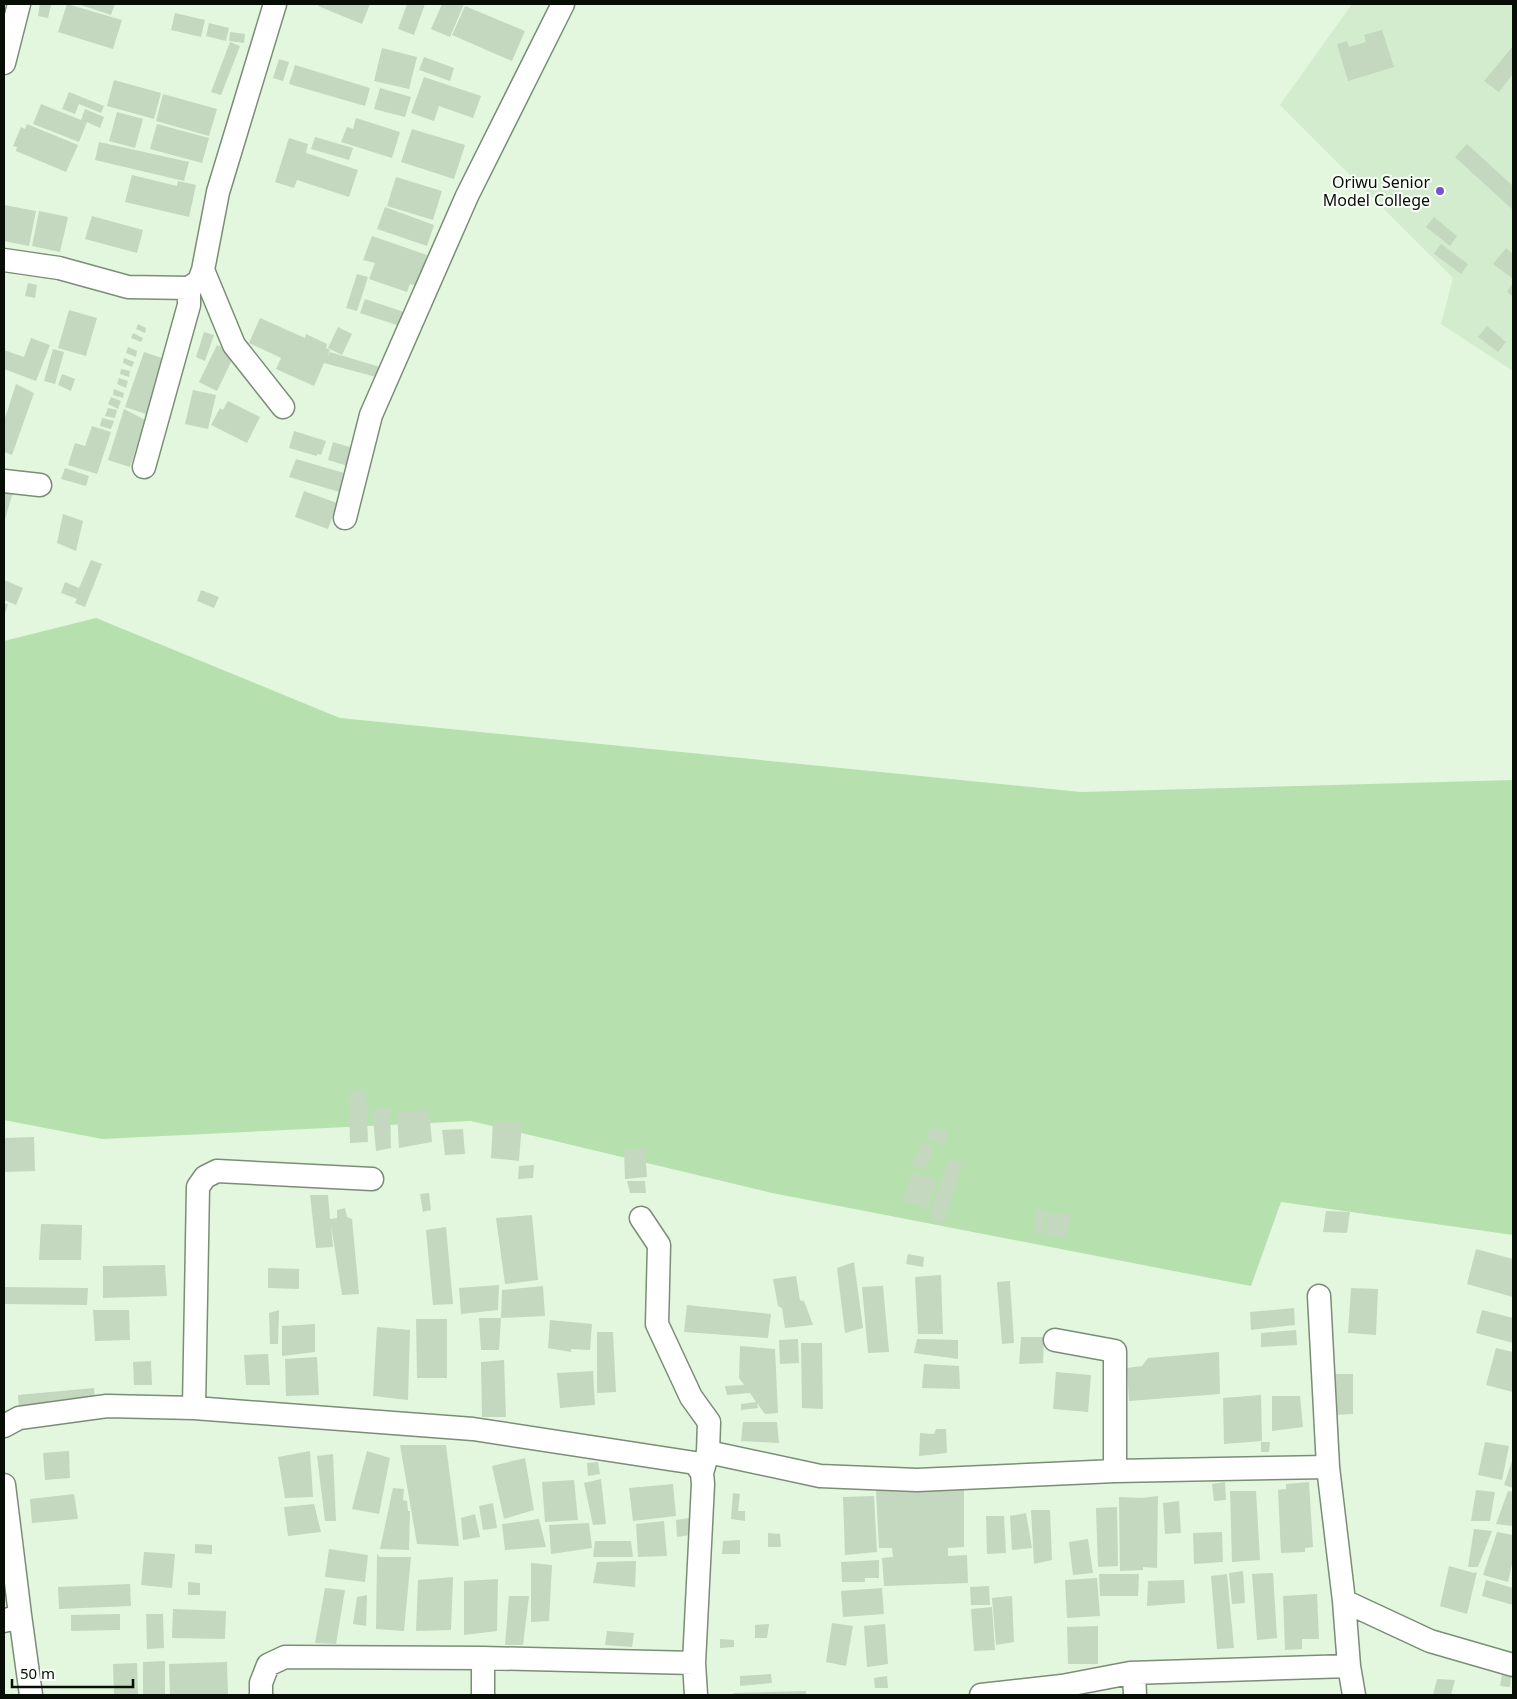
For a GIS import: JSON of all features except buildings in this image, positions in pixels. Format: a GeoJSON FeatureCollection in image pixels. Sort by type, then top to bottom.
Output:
{"type":"FeatureCollection","features":[{"type":"Feature","properties":{"kind":"street"},"geometry":{"type":"LineString","coordinates":[[4,63],[19,4]]}},
{"type":"Feature","properties":{"kind":"street"},"geometry":{"type":"LineString","coordinates":[[4,260],[59,268],[128,287],[189,288],[199,281],[203,270],[218,192],[275,4]]}},
{"type":"Feature","properties":{"kind":"street"},"geometry":{"type":"LineString","coordinates":[[345,518],[371,415],[468,196],[563,4]]}},
{"type":"Feature","properties":{"kind":"street"},"geometry":{"type":"LineString","coordinates":[[203,270],[234,345],[282,407]]}},
{"type":"Feature","properties":{"kind":"street"},"geometry":{"type":"LineString","coordinates":[[144,467],[189,305],[189,288]]}},
{"type":"Feature","properties":{"kind":"street"},"geometry":{"type":"LineString","coordinates":[[4,481],[40,485]]}},
{"type":"Feature","properties":{"kind":"street"},"geometry":{"type":"LineString","coordinates":[[194,1408],[198,1188],[205,1177],[217,1170],[372,1179]]}},
{"type":"Feature","properties":{"kind":"street"},"geometry":{"type":"LineString","coordinates":[[641,1218],[659,1245],[657,1324],[690,1398],[709,1422],[703,1484],[694,1663],[696,1695]]}},
{"type":"Feature","properties":{"kind":"street"},"geometry":{"type":"LineString","coordinates":[[1320,1296],[1328,1468],[1344,1601],[1349,1666],[1354,1695]]}},
{"type":"Feature","properties":{"kind":"street"},"geometry":{"type":"LineString","coordinates":[[1055,1340],[1115,1351],[1115,1471]]}},
{"type":"Feature","properties":{"kind":"street"},"geometry":{"type":"LineString","coordinates":[[4,1424],[19,1418],[107,1406],[194,1408],[473,1429],[695,1463],[705,1462],[820,1476],[917,1480],[1115,1471],[1328,1468]]}},
{"type":"Feature","properties":{"kind":"street"},"geometry":{"type":"LineString","coordinates":[[4,1485],[12,1618],[31,1695]]}},
{"type":"Feature","properties":{"kind":"street"},"geometry":{"type":"LineString","coordinates":[[1344,1601],[1430,1641],[1513,1664]]}},
{"type":"Feature","properties":{"kind":"street"},"geometry":{"type":"LineString","coordinates":[[261,1695],[261,1683],[268,1665],[286,1657],[483,1658],[694,1663]]}},
{"type":"Feature","properties":{"kind":"street"},"geometry":{"type":"LineString","coordinates":[[483,1658],[483,1695]]}},
{"type":"Feature","properties":{"kind":"street"},"geometry":{"type":"LineString","coordinates":[[981,1695],[1062,1686],[1134,1673],[1349,1666]]}},
{"type":"Feature","properties":{"kind":"street"},"geometry":{"type":"LineString","coordinates":[[1134,1673],[1135,1695]]}},
{"type":"Feature","properties":{"kind":"shaded area","name":"Oriwu Senior Model College"},"geometry":{"type":"Polygon","coordinates":[[[1352,4],[1513,4],[1513,371],[1441,324],[1453,278],[1280,105],[1352,4]]]}},
{"type":"Feature","properties":{"kind":"shaded area"},"geometry":{"type":"Polygon","coordinates":[[[96,618],[340,718],[1081,792],[1513,780],[1513,1235],[1281,1202],[1251,1286],[772,1193],[471,1121],[102,1139],[4,1120],[4,641],[96,618]]]}},
{"type":"Feature","properties":{"kind":"place","name":"Oriwu Senior Model College"},"geometry":{"type":"Point","coordinates":[1440,191]}}]}
